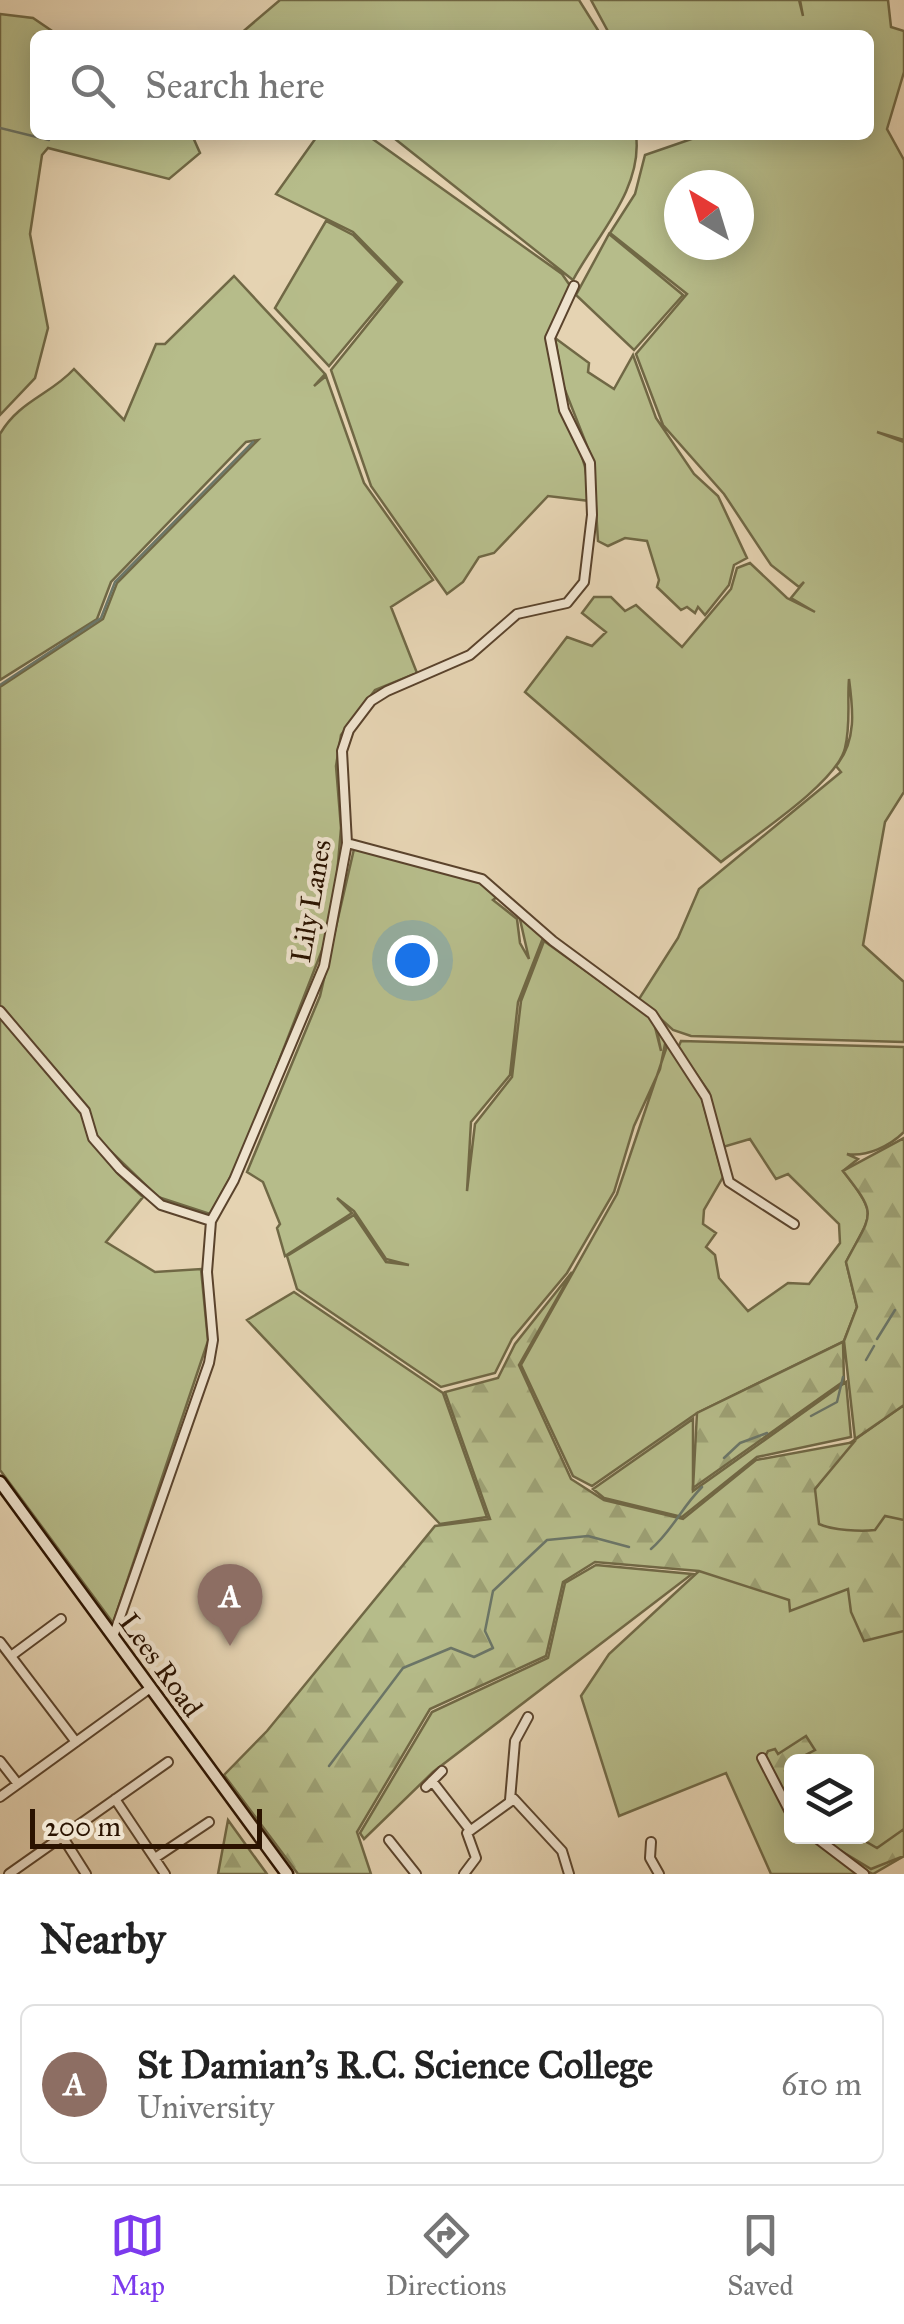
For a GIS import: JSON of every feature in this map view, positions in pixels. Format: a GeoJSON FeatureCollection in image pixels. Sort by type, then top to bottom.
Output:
{"type":"FeatureCollection","features":[{"type":"Feature","properties":{"kind":"main road","name":"Lees Road"},"geometry":{"type":"LineString","coordinates":[[0,1482],[287,1874]]}},
{"type":"Feature","properties":{"kind":"street","name":"Lily Lanes"},"geometry":{"type":"LineString","coordinates":[[113,1636],[209,1362],[213,1340],[207,1272],[211,1221],[239,1168],[324,966],[347,843],[342,751],[349,730],[365,708],[387,691],[470,655],[516,614],[567,603],[584,582],[592,515],[590,463],[564,410],[550,338],[574,286]]}},
{"type":"Feature","properties":{"kind":"street"},"geometry":{"type":"LineString","coordinates":[[347,843],[482,880],[553,941],[652,1014],[670,1034],[706,1097],[729,1182],[794,1224]]}},
{"type":"Feature","properties":{"kind":"street"},"geometry":{"type":"LineString","coordinates":[[0,1011],[85,1112],[93,1138],[120,1168],[161,1205],[211,1221]]}},
{"type":"Feature","properties":{"kind":"street"},"geometry":{"type":"LineString","coordinates":[[10,1656],[61,1619]]}},
{"type":"Feature","properties":{"kind":"street"},"geometry":{"type":"LineString","coordinates":[[0,1642],[76,1742]]}},
{"type":"Feature","properties":{"kind":"street"},"geometry":{"type":"LineString","coordinates":[[0,1797],[149,1689]]}},
{"type":"Feature","properties":{"kind":"street"},"geometry":{"type":"LineString","coordinates":[[464,1874],[476,1858],[466,1838],[470,1830],[493,1817],[510,1800],[515,1741],[528,1717]]}},
{"type":"Feature","properties":{"kind":"street"},"geometry":{"type":"LineString","coordinates":[[762,1758],[784,1801]]}},
{"type":"Feature","properties":{"kind":"street"},"geometry":{"type":"LineString","coordinates":[[0,1760],[18,1784]]}},
{"type":"Feature","properties":{"kind":"street"},"geometry":{"type":"LineString","coordinates":[[9,1874],[168,1762]]}},
{"type":"Feature","properties":{"kind":"street"},"geometry":{"type":"LineString","coordinates":[[442,1771],[429,1784],[470,1830]]}},
{"type":"Feature","properties":{"kind":"street"},"geometry":{"type":"LineString","coordinates":[[115,1799],[164,1874]]}},
{"type":"Feature","properties":{"kind":"street"},"geometry":{"type":"LineString","coordinates":[[510,1800],[519,1802],[562,1851],[570,1874]]}},
{"type":"Feature","properties":{"kind":"street"},"geometry":{"type":"LineString","coordinates":[[155,1858],[209,1822]]}},
{"type":"Feature","properties":{"kind":"street"},"geometry":{"type":"LineString","coordinates":[[62,1836],[86,1874]]}},
{"type":"Feature","properties":{"kind":"street"},"geometry":{"type":"LineString","coordinates":[[389,1840],[416,1874]]}},
{"type":"Feature","properties":{"kind":"street"},"geometry":{"type":"LineString","coordinates":[[651,1842],[650,1858],[659,1874]]}},
{"type":"Feature","properties":{"kind":"street"},"geometry":{"type":"LineString","coordinates":[[825,1844],[864,1874]]}},
{"type":"Feature","properties":{"kind":"green space"},"geometry":{"type":"Polygon","coordinates":[[[280,0],[579,0],[598,30],[245,30],[280,0]]]}},
{"type":"Feature","properties":{"kind":"green space"},"geometry":{"type":"Polygon","coordinates":[[[591,0],[799,0],[803,16],[800,0],[888,0],[891,27],[904,31],[904,72],[887,129],[904,160],[904,440],[877,432],[904,442],[904,792],[885,822],[863,945],[904,982],[904,1042],[691,1036],[673,1030],[639,999],[678,938],[699,889],[841,772],[838,763],[810,793],[721,862],[525,692],[567,637],[592,646],[606,632],[582,613],[594,597],[611,597],[625,611],[636,605],[682,647],[731,589],[737,568],[750,563],[787,598],[815,612],[791,598],[804,582],[799,587],[771,565],[724,494],[663,425],[636,354],[687,294],[610,233],[635,194],[645,155],[688,140],[874,140],[874,30],[607,30],[591,0]],[[849,679],[847,739],[839,761],[847,746],[852,724],[849,679]]]}},
{"type":"Feature","properties":{"kind":"green space"},"geometry":{"type":"Polygon","coordinates":[[[0,14],[33,18],[51,30],[30,30],[30,140],[194,140],[200,153],[169,179],[48,148],[42,155],[30,234],[48,328],[35,378],[0,415],[0,14]]]}},
{"type":"Feature","properties":{"kind":"green space"},"geometry":{"type":"Polygon","coordinates":[[[314,140],[374,140],[562,274],[571,287],[546,336],[585,467],[590,501],[548,496],[494,553],[479,557],[463,582],[447,594],[371,486],[331,370],[402,282],[353,232],[276,194],[314,140]]]}},
{"type":"Feature","properties":{"kind":"green space"},"geometry":{"type":"Polygon","coordinates":[[[396,140],[636,140],[636,155],[625,193],[573,280],[396,140]]]}},
{"type":"Feature","properties":{"kind":"green space"},"geometry":{"type":"Polygon","coordinates":[[[326,221],[353,235],[399,282],[329,366],[275,308],[326,221]]]}},
{"type":"Feature","properties":{"kind":"green space"},"geometry":{"type":"Polygon","coordinates":[[[609,234],[683,295],[634,350],[576,295],[609,234]]]}},
{"type":"Feature","properties":{"kind":"green space"},"geometry":{"type":"Polygon","coordinates":[[[234,276],[325,374],[314,386],[326,376],[364,483],[433,580],[391,607],[417,673],[375,690],[341,735],[336,766],[341,828],[333,922],[241,1158],[210,1214],[158,1197],[97,1138],[87,1109],[0,1006],[0,687],[103,619],[117,583],[258,440],[246,442],[111,582],[97,619],[0,680],[0,434],[25,406],[74,369],[124,420],[156,344],[165,344],[234,276]]]}},
{"type":"Feature","properties":{"kind":"green space"},"geometry":{"type":"Polygon","coordinates":[[[555,338],[589,363],[588,372],[614,389],[633,355],[656,418],[694,474],[718,496],[747,558],[734,565],[729,585],[705,615],[698,607],[695,613],[687,607],[681,610],[657,587],[659,580],[647,541],[625,538],[608,546],[598,541],[593,461],[563,385],[555,338]]]}},
{"type":"Feature","properties":{"kind":"green space"},"geometry":{"type":"Polygon","coordinates":[[[354,849],[477,881],[498,896],[493,900],[517,919],[520,943],[529,959],[519,915],[543,938],[518,1002],[510,1075],[471,1122],[467,1191],[475,1124],[512,1077],[521,1001],[544,941],[653,1019],[661,1051],[655,1020],[666,1039],[660,1069],[634,1126],[614,1192],[567,1273],[512,1339],[495,1373],[441,1387],[297,1289],[287,1256],[354,1215],[386,1262],[409,1265],[386,1259],[354,1211],[337,1198],[352,1213],[285,1256],[277,1228],[280,1224],[263,1182],[247,1172],[320,996],[354,849]]]}},
{"type":"Feature","properties":{"kind":"green space"},"geometry":{"type":"Polygon","coordinates":[[[0,1015],[81,1112],[91,1138],[118,1174],[143,1197],[106,1242],[155,1272],[201,1269],[208,1341],[113,1623],[0,1470],[0,1015]]]}},
{"type":"Feature","properties":{"kind":"green space"},"geometry":{"type":"Polygon","coordinates":[[[681,1041],[904,1047],[904,1132],[878,1149],[847,1154],[858,1159],[843,1171],[862,1198],[868,1215],[846,1262],[857,1307],[844,1341],[697,1413],[592,1486],[573,1476],[521,1365],[617,1194],[668,1043],[698,1084],[723,1177],[704,1210],[703,1224],[716,1233],[706,1247],[715,1255],[719,1278],[748,1311],[788,1283],[809,1284],[840,1243],[839,1224],[788,1174],[776,1179],[750,1139],[723,1147],[709,1092],[678,1048],[681,1041]]]}},
{"type":"Feature","properties":{"kind":"green space"},"geometry":{"type":"Polygon","coordinates":[[[904,1138],[904,1405],[855,1439],[844,1341],[857,1307],[846,1262],[868,1215],[862,1198],[843,1171],[904,1138]]]}},
{"type":"Feature","properties":{"kind":"green space"},"geometry":{"type":"Polygon","coordinates":[[[572,1272],[519,1365],[571,1479],[604,1500],[683,1519],[756,1460],[854,1442],[815,1489],[819,1524],[869,1531],[875,1530],[885,1516],[904,1520],[904,1631],[864,1641],[851,1612],[848,1589],[790,1611],[789,1600],[699,1571],[595,1562],[563,1582],[546,1656],[430,1709],[357,1832],[371,1874],[298,1874],[224,1775],[267,1731],[435,1526],[490,1519],[445,1392],[498,1378],[515,1344],[572,1272]]]}},
{"type":"Feature","properties":{"kind":"green space"},"geometry":{"type":"Polygon","coordinates":[[[294,1292],[443,1393],[487,1517],[440,1524],[247,1320],[294,1292]]]}},
{"type":"Feature","properties":{"kind":"green space"},"geometry":{"type":"Polygon","coordinates":[[[843,1342],[844,1381],[693,1488],[697,1413],[843,1342]]]}},
{"type":"Feature","properties":{"kind":"green space"},"geometry":{"type":"Polygon","coordinates":[[[846,1382],[851,1437],[757,1457],[682,1517],[604,1498],[593,1489],[693,1419],[693,1491],[846,1382]]]}},
{"type":"Feature","properties":{"kind":"green space"},"geometry":{"type":"Polygon","coordinates":[[[904,1405],[904,1856],[873,1874],[865,1870],[860,1874],[771,1874],[726,1773],[619,1816],[581,1696],[609,1654],[699,1571],[815,1489],[850,1443],[904,1405]]]}},
{"type":"Feature","properties":{"kind":"green space"},"geometry":{"type":"Polygon","coordinates":[[[596,1565],[692,1574],[433,1772],[364,1839],[360,1833],[432,1712],[548,1658],[565,1583],[596,1565]]]}},
{"type":"Feature","properties":{"kind":"green space"},"geometry":{"type":"Polygon","coordinates":[[[806,1736],[815,1750],[784,1754],[784,1796],[765,1757],[775,1749],[778,1754],[806,1736]]]}},
{"type":"Feature","properties":{"kind":"green space"},"geometry":{"type":"Polygon","coordinates":[[[228,1820],[267,1874],[218,1874],[228,1820]]]}},
{"type":"Feature","properties":{"kind":"green space"},"geometry":{"type":"Polygon","coordinates":[[[904,1829],[904,1856],[871,1869],[830,1844],[870,1844],[877,1848],[904,1829]]]}},
{"type":"Feature","properties":{"kind":"waterway"},"geometry":{"type":"LineString","coordinates":[[0,128],[30,135]]}},
{"type":"Feature","properties":{"kind":"waterway"},"geometry":{"type":"LineString","coordinates":[[0,685],[101,618],[115,582],[253,442]]}},
{"type":"Feature","properties":{"kind":"waterway"},"geometry":{"type":"LineString","coordinates":[[877,1339],[895,1310]]}},
{"type":"Feature","properties":{"kind":"waterway"},"geometry":{"type":"LineString","coordinates":[[866,1360],[874,1346]]}},
{"type":"Feature","properties":{"kind":"waterway"},"geometry":{"type":"LineString","coordinates":[[811,1416],[837,1402],[843,1377]]}},
{"type":"Feature","properties":{"kind":"waterway"},"geometry":{"type":"LineString","coordinates":[[724,1458],[740,1443],[767,1433]]}},
{"type":"Feature","properties":{"kind":"waterway"},"geometry":{"type":"LineString","coordinates":[[651,1549],[702,1487]]}},
{"type":"Feature","properties":{"kind":"waterway"},"geometry":{"type":"LineString","coordinates":[[329,1766],[403,1668],[451,1648],[474,1657],[493,1648],[485,1631],[493,1591],[547,1540],[588,1536],[629,1547]]}},
{"type":"Feature","properties":{"kind":"place","name":"St Damian's R.C. Science College"},"geometry":{"type":"Point","coordinates":[230,1646]}}]}
